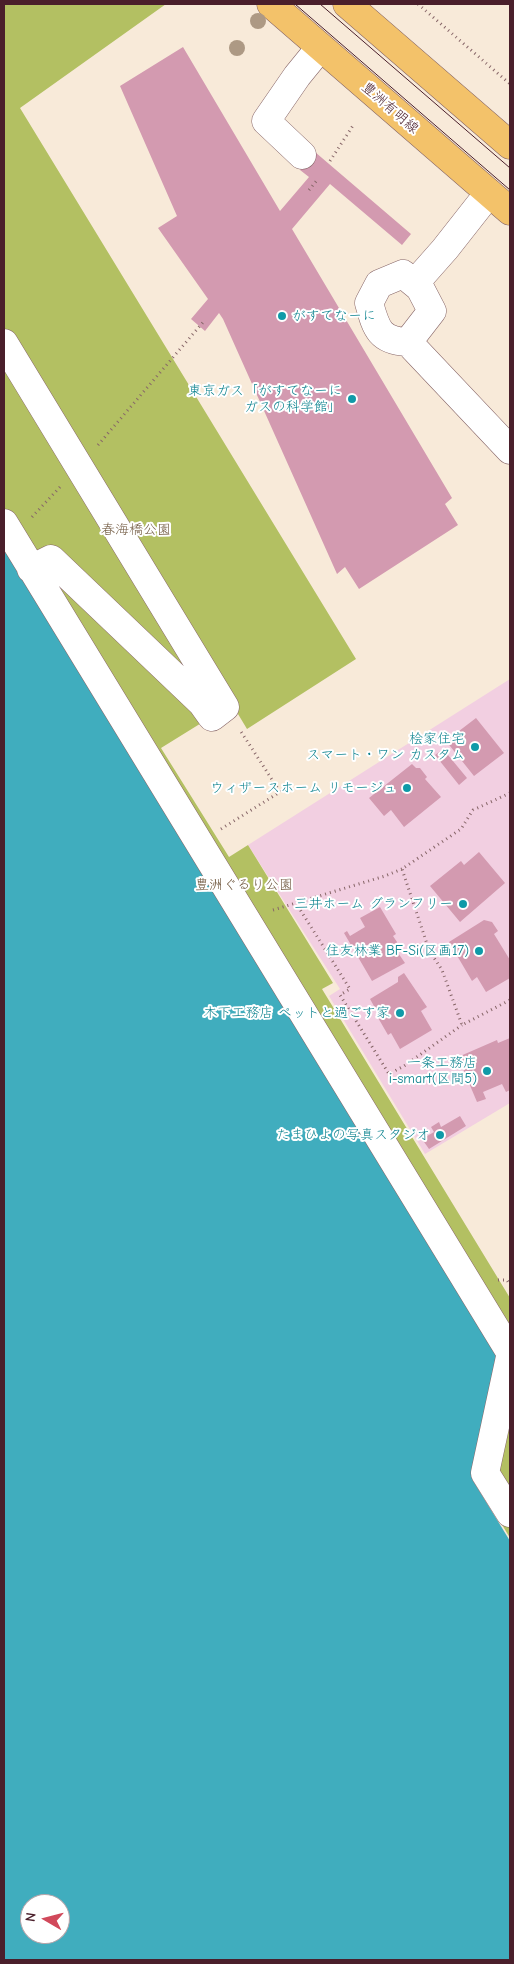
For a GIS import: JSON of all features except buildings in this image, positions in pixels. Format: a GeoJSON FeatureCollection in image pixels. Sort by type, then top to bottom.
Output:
{"type":"FeatureCollection","features":[{"type":"Feature","properties":{"kind":"main road","name":"豊洲有明線"},"geometry":{"type":"LineString","coordinates":[[271,4],[510,212]]}},
{"type":"Feature","properties":{"kind":"main road"},"geometry":{"type":"LineString","coordinates":[[346,4],[510,145]]}},
{"type":"Feature","properties":{"kind":"street"},"geometry":{"type":"LineString","coordinates":[[302,155],[266,121],[297,76],[319,49]]}},
{"type":"Feature","properties":{"kind":"street"},"geometry":{"type":"LineString","coordinates":[[415,283],[445,249],[489,193]]}},
{"type":"Feature","properties":{"kind":"street"},"geometry":{"type":"LineString","coordinates":[[408,342],[432,311],[420,288],[403,274],[379,284],[369,303],[376,329],[393,341],[408,342],[510,450]]}},
{"type":"Feature","properties":{"kind":"street"},"geometry":{"type":"LineString","coordinates":[[4,343],[224,707],[212,717],[202,702],[51,558],[31,569]]}},
{"type":"Feature","properties":{"kind":"street"},"geometry":{"type":"LineString","coordinates":[[8,530],[510,1352]]}},
{"type":"Feature","properties":{"kind":"street"},"geometry":{"type":"LineString","coordinates":[[510,1357],[485,1473],[510,1513]]}},
{"type":"Feature","properties":{"kind":"path"},"geometry":{"type":"LineString","coordinates":[[418,4],[510,84]]}},
{"type":"Feature","properties":{"kind":"path"},"geometry":{"type":"LineString","coordinates":[[329,162],[354,124]]}},
{"type":"Feature","properties":{"kind":"path"},"geometry":{"type":"LineString","coordinates":[[309,190],[319,176]]}},
{"type":"Feature","properties":{"kind":"path"},"geometry":{"type":"LineString","coordinates":[[8,530],[80,467],[205,320]]}},
{"type":"Feature","properties":{"kind":"path"},"geometry":{"type":"LineString","coordinates":[[217,832],[280,792],[224,707]]}},
{"type":"Feature","properties":{"kind":"path"},"geometry":{"type":"LineString","coordinates":[[265,913],[402,869],[461,829],[473,810],[510,793]]}},
{"type":"Feature","properties":{"kind":"path"},"geometry":{"type":"LineString","coordinates":[[402,869],[429,950],[442,970],[462,1026]]}},
{"type":"Feature","properties":{"kind":"path"},"geometry":{"type":"LineString","coordinates":[[296,902],[350,989],[340,995],[389,1074],[404,1066],[462,1026],[510,1000]]}},
{"type":"Feature","properties":{"kind":"shaded area"},"geometry":{"type":"Polygon","coordinates":[[[510,679],[510,1103],[425,1154],[329,996],[340,989],[248,845],[510,679]]]}},
{"type":"Feature","properties":{"kind":"green space","name":"春海橋公園"},"geometry":{"type":"Polygon","coordinates":[[[4,4],[166,4],[20,108],[356,659],[247,729],[232,704],[161,748],[229,857],[248,845],[333,983],[322,989],[510,1298],[510,1538],[474,1478],[506,1353],[4,544],[4,4]]]}},
{"type":"Feature","properties":{"kind":"water"},"geometry":{"type":"Polygon","coordinates":[[[4,543],[505,1354],[472,1479],[510,1541],[510,1960],[4,1960],[4,543]]]}},
{"type":"Feature","properties":{"kind":"tram line"},"geometry":{"type":"LineString","coordinates":[[295,4],[510,190]]}},
{"type":"Feature","properties":{"kind":"tram line"},"geometry":{"type":"LineString","coordinates":[[320,4],[510,168]]}},
{"type":"Feature","properties":{"kind":"place","name":"がすてなーに"},"geometry":{"type":"Point","coordinates":[282,316]}},
{"type":"Feature","properties":{"kind":"place","name":"東京ガス「がすてなーに ガスの科学館」"},"geometry":{"type":"Point","coordinates":[352,399]}},
{"type":"Feature","properties":{"kind":"place","name":"桧家住宅 スマート・ワン カスタム"},"geometry":{"type":"Point","coordinates":[475,747]}},
{"type":"Feature","properties":{"kind":"place","name":"ウィザースホーム リモージュ"},"geometry":{"type":"Point","coordinates":[407,788]}},
{"type":"Feature","properties":{"kind":"place","name":"三井ホーム グランフリー"},"geometry":{"type":"Point","coordinates":[463,904]}},
{"type":"Feature","properties":{"kind":"place","name":"住友林業 BF-Si(区画17)"},"geometry":{"type":"Point","coordinates":[479,951]}},
{"type":"Feature","properties":{"kind":"place","name":"木下工務店 ペットと過ごす家"},"geometry":{"type":"Point","coordinates":[400,1013]}},
{"type":"Feature","properties":{"kind":"place","name":"一条工務店 i-smart(区間5)"},"geometry":{"type":"Point","coordinates":[487,1071]}},
{"type":"Feature","properties":{"kind":"place","name":"たまひよの写真スタジオ"},"geometry":{"type":"Point","coordinates":[440,1135]}},
{"type":"Feature","properties":{"kind":"park label","name":"豊洲ぐるり公園"},"geometry":{"type":"Point","coordinates":[244,885]}}]}
